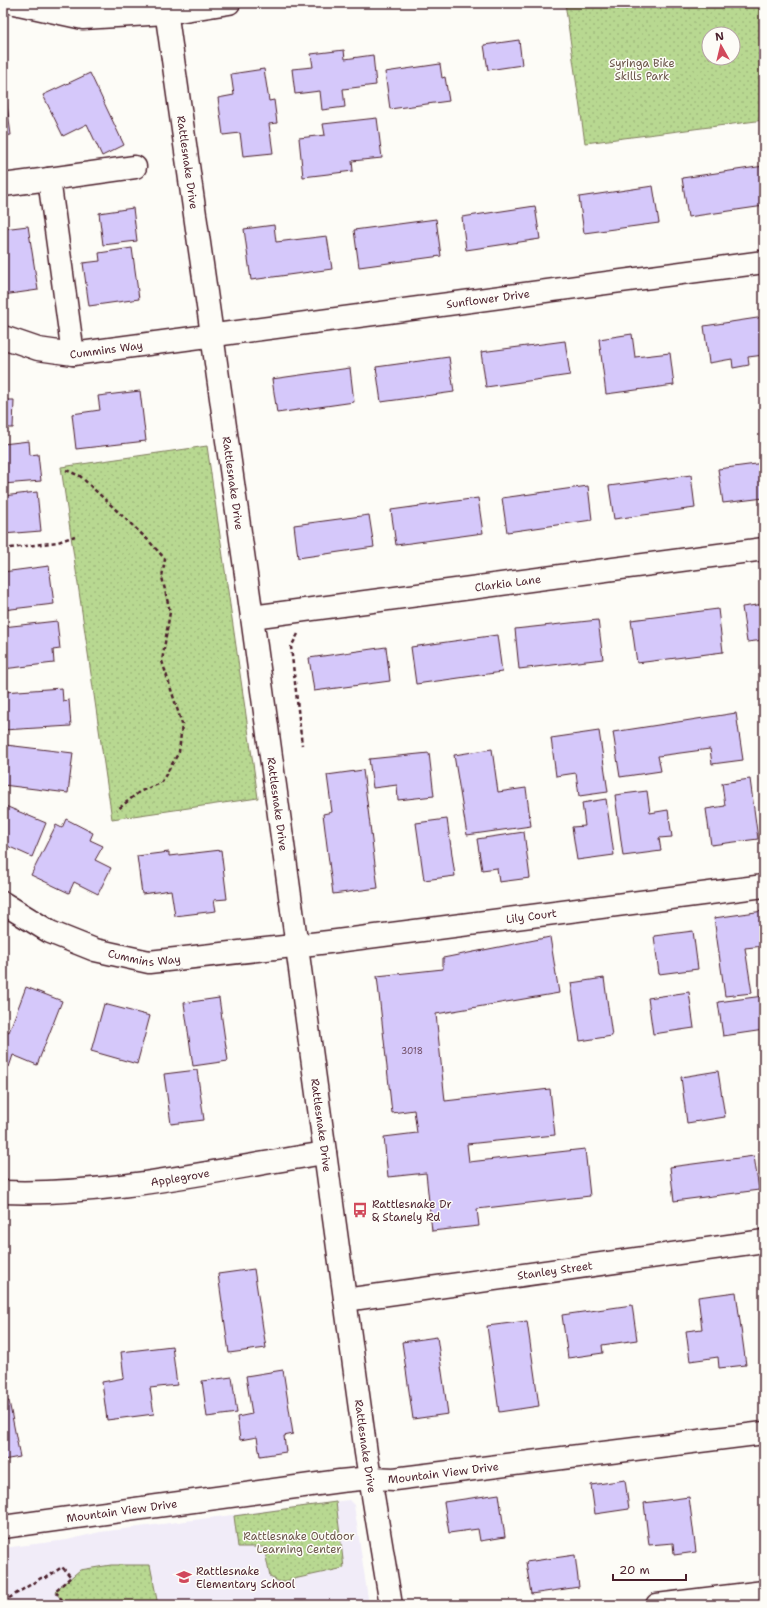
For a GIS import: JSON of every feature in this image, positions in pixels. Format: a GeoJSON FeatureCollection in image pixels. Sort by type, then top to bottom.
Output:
{"type":"FeatureCollection","features":[{"type":"Feature","properties":{"kind":"street"},"geometry":{"type":"LineString","coordinates":[[14,3],[83,18],[166,8],[229,3]]}},
{"type":"Feature","properties":{"kind":"street","name":"Rattlesnake Drive"},"geometry":{"type":"LineString","coordinates":[[166,8],[298,945],[345,1300],[391,1605]]}},
{"type":"Feature","properties":{"kind":"street"},"geometry":{"type":"LineString","coordinates":[[3,185],[135,167]]}},
{"type":"Feature","properties":{"kind":"street"},"geometry":{"type":"LineString","coordinates":[[49,179],[73,354]]}},
{"type":"Feature","properties":{"kind":"street","name":"Sunflower Drive"},"geometry":{"type":"LineString","coordinates":[[212,336],[764,262]]}},
{"type":"Feature","properties":{"kind":"street","name":"Cummins Way"},"geometry":{"type":"LineString","coordinates":[[3,337],[38,348],[73,354],[212,336]]}},
{"type":"Feature","properties":{"kind":"street","name":"Clarkia Lane"},"geometry":{"type":"LineString","coordinates":[[252,617],[764,549]]}},
{"type":"Feature","properties":{"kind":"street","name":"Lily Court"},"geometry":{"type":"LineString","coordinates":[[298,945],[764,886]]}},
{"type":"Feature","properties":{"kind":"street","name":"Cummins Way"},"geometry":{"type":"LineString","coordinates":[[3,903],[50,932],[95,950],[148,962],[298,945]]}},
{"type":"Feature","properties":{"kind":"street","name":"Applegrove"},"geometry":{"type":"LineString","coordinates":[[3,1192],[35,1193],[120,1186],[325,1153]]}},
{"type":"Feature","properties":{"kind":"street"},"geometry":{"type":"LineString","coordinates":[[3,1176],[35,1193]]}},
{"type":"Feature","properties":{"kind":"street","name":"Stanley Street"},"geometry":{"type":"LineString","coordinates":[[345,1300],[764,1241]]}},
{"type":"Feature","properties":{"kind":"street","name":"Mountain View Drive"},"geometry":{"type":"LineString","coordinates":[[3,1527],[371,1478],[402,1478],[764,1433]]}},
{"type":"Feature","properties":{"kind":"street"},"geometry":{"type":"LineString","coordinates":[[657,1605],[764,1592]]}},
{"type":"Feature","properties":{"kind":"path"},"geometry":{"type":"LineString","coordinates":[[66,470],[80,476],[148,540],[165,559],[162,577],[170,612],[162,661],[182,724],[179,752],[161,783],[140,792],[117,810]]}},
{"type":"Feature","properties":{"kind":"path"},"geometry":{"type":"LineString","coordinates":[[3,549],[58,542],[75,536]]}},
{"type":"Feature","properties":{"kind":"path"},"geometry":{"type":"LineString","coordinates":[[302,745],[291,647],[311,609]]}},
{"type":"Feature","properties":{"kind":"path"},"geometry":{"type":"LineString","coordinates":[[3,1602],[41,1578],[46,1578],[62,1567],[71,1577],[55,1591],[66,1605]]}},
{"type":"Feature","properties":{"kind":"shaded area","name":"Rattlesnake Elementary School"},"geometry":{"type":"Polygon","coordinates":[[[349,1500],[354,1505],[369,1605],[3,1605],[3,1548],[67,1540],[100,1532],[349,1500]]]}},
{"type":"Feature","properties":{"kind":"green space","name":"Syringa Bike Skills Park"},"geometry":{"type":"Polygon","coordinates":[[[565,3],[764,3],[764,120],[585,143],[565,3]]]}},
{"type":"Feature","properties":{"kind":"green space"},"geometry":{"type":"Polygon","coordinates":[[[207,446],[258,798],[112,819],[61,467],[207,446]]]}},
{"type":"Feature","properties":{"kind":"green space","name":"Rattlesnake Outdoor Learning Center"},"geometry":{"type":"Polygon","coordinates":[[[336,1502],[344,1568],[280,1582],[270,1577],[264,1547],[238,1547],[234,1516],[336,1502]]]}},
{"type":"Feature","properties":{"kind":"green space"},"geometry":{"type":"Polygon","coordinates":[[[111,1565],[150,1565],[158,1605],[65,1605],[55,1591],[80,1570],[111,1565]]]}},
{"type":"Feature","properties":{"kind":"building"},"geometry":{"type":"Polygon","coordinates":[[[519,40],[522,65],[488,70],[484,45],[519,40]]]}},
{"type":"Feature","properties":{"kind":"building"},"geometry":{"type":"Polygon","coordinates":[[[344,50],[345,59],[373,55],[376,85],[343,89],[345,107],[322,110],[320,91],[295,94],[292,69],[313,67],[311,54],[344,50]]]}},
{"type":"Feature","properties":{"kind":"building"},"geometry":{"type":"Polygon","coordinates":[[[440,64],[442,78],[445,77],[449,101],[390,109],[385,72],[440,64]]]}},
{"type":"Feature","properties":{"kind":"building"},"geometry":{"type":"Polygon","coordinates":[[[264,69],[269,101],[274,100],[277,123],[269,124],[273,153],[243,156],[240,133],[223,135],[218,98],[234,95],[231,74],[264,69]]]}},
{"type":"Feature","properties":{"kind":"building"},"geometry":{"type":"Polygon","coordinates":[[[90,73],[124,145],[102,156],[87,124],[63,136],[43,95],[90,73]]]}},
{"type":"Feature","properties":{"kind":"building"},"geometry":{"type":"Polygon","coordinates":[[[3,89],[5,89],[11,135],[3,136],[3,89]]]}},
{"type":"Feature","properties":{"kind":"building"},"geometry":{"type":"Polygon","coordinates":[[[377,118],[382,158],[352,161],[353,171],[303,177],[299,138],[325,135],[323,124],[377,118]]]}},
{"type":"Feature","properties":{"kind":"building"},"geometry":{"type":"Polygon","coordinates":[[[764,166],[764,206],[688,217],[682,178],[764,166]]]}},
{"type":"Feature","properties":{"kind":"building"},"geometry":{"type":"Polygon","coordinates":[[[653,186],[659,223],[584,233],[579,197],[653,186]]]}},
{"type":"Feature","properties":{"kind":"building"},"geometry":{"type":"Polygon","coordinates":[[[535,206],[540,239],[466,250],[462,217],[535,206]]]}},
{"type":"Feature","properties":{"kind":"building"},"geometry":{"type":"Polygon","coordinates":[[[133,208],[137,241],[103,245],[99,213],[133,208]]]}},
{"type":"Feature","properties":{"kind":"building"},"geometry":{"type":"Polygon","coordinates":[[[436,219],[441,256],[359,267],[354,230],[436,219]]]}},
{"type":"Feature","properties":{"kind":"building"},"geometry":{"type":"Polygon","coordinates":[[[274,225],[276,242],[327,236],[332,269],[251,280],[244,229],[274,225]]]}},
{"type":"Feature","properties":{"kind":"building"},"geometry":{"type":"Polygon","coordinates":[[[28,226],[38,290],[3,295],[3,229],[28,226]]]}},
{"type":"Feature","properties":{"kind":"building"},"geometry":{"type":"Polygon","coordinates":[[[132,248],[139,299],[89,306],[83,263],[100,261],[99,253],[132,248]]]}},
{"type":"Feature","properties":{"kind":"building"},"geometry":{"type":"Polygon","coordinates":[[[764,317],[764,355],[748,357],[749,365],[733,368],[732,359],[709,363],[704,326],[764,317]]]}},
{"type":"Feature","properties":{"kind":"building"},"geometry":{"type":"Polygon","coordinates":[[[632,334],[635,357],[670,353],[674,385],[606,394],[599,339],[632,334]]]}},
{"type":"Feature","properties":{"kind":"building"},"geometry":{"type":"Polygon","coordinates":[[[565,341],[570,375],[486,387],[481,352],[565,341]]]}},
{"type":"Feature","properties":{"kind":"building"},"geometry":{"type":"Polygon","coordinates":[[[449,357],[454,392],[381,402],[376,367],[449,357]]]}},
{"type":"Feature","properties":{"kind":"building"},"geometry":{"type":"Polygon","coordinates":[[[350,368],[354,402],[277,413],[272,379],[350,368]]]}},
{"type":"Feature","properties":{"kind":"building"},"geometry":{"type":"Polygon","coordinates":[[[140,391],[146,441],[76,449],[72,414],[100,410],[98,396],[140,391]]]}},
{"type":"Feature","properties":{"kind":"building"},"geometry":{"type":"Polygon","coordinates":[[[3,400],[14,400],[13,428],[3,428],[3,400]]]}},
{"type":"Feature","properties":{"kind":"building"},"geometry":{"type":"Polygon","coordinates":[[[29,441],[30,455],[38,454],[41,481],[3,484],[3,444],[29,441]]]}},
{"type":"Feature","properties":{"kind":"building"},"geometry":{"type":"Polygon","coordinates":[[[764,463],[764,498],[723,503],[718,469],[764,463]]]}},
{"type":"Feature","properties":{"kind":"building"},"geometry":{"type":"Polygon","coordinates":[[[691,475],[695,508],[614,519],[609,486],[691,475]]]}},
{"type":"Feature","properties":{"kind":"building"},"geometry":{"type":"Polygon","coordinates":[[[588,486],[592,520],[507,532],[502,498],[588,486]]]}},
{"type":"Feature","properties":{"kind":"building"},"geometry":{"type":"Polygon","coordinates":[[[37,492],[41,531],[3,534],[3,496],[37,492]]]}},
{"type":"Feature","properties":{"kind":"building"},"geometry":{"type":"Polygon","coordinates":[[[478,498],[483,533],[396,545],[391,510],[478,498]]]}},
{"type":"Feature","properties":{"kind":"building"},"geometry":{"type":"Polygon","coordinates":[[[369,515],[374,547],[298,558],[294,525],[369,515]]]}},
{"type":"Feature","properties":{"kind":"building"},"geometry":{"type":"Polygon","coordinates":[[[49,566],[54,604],[3,610],[3,572],[49,566]]]}},
{"type":"Feature","properties":{"kind":"building"},"geometry":{"type":"Polygon","coordinates":[[[764,604],[764,640],[747,642],[742,607],[764,604]]]}},
{"type":"Feature","properties":{"kind":"building"},"geometry":{"type":"Polygon","coordinates":[[[718,609],[723,652],[637,663],[631,620],[718,609]]]}},
{"type":"Feature","properties":{"kind":"building"},"geometry":{"type":"Polygon","coordinates":[[[598,620],[603,659],[519,669],[515,629],[598,620]]]}},
{"type":"Feature","properties":{"kind":"building"},"geometry":{"type":"Polygon","coordinates":[[[57,621],[60,649],[53,650],[54,663],[3,669],[3,627],[57,621]]]}},
{"type":"Feature","properties":{"kind":"building"},"geometry":{"type":"Polygon","coordinates":[[[497,635],[502,672],[416,684],[411,647],[497,635]]]}},
{"type":"Feature","properties":{"kind":"building"},"geometry":{"type":"Polygon","coordinates":[[[386,647],[390,681],[314,691],[309,658],[386,647]]]}},
{"type":"Feature","properties":{"kind":"building"},"geometry":{"type":"Polygon","coordinates":[[[62,688],[63,701],[69,700],[71,726],[3,730],[3,692],[62,688]]]}},
{"type":"Feature","properties":{"kind":"building"},"geometry":{"type":"Polygon","coordinates":[[[736,713],[743,760],[712,764],[710,749],[658,756],[661,771],[620,777],[613,732],[736,713]]]}},
{"type":"Feature","properties":{"kind":"building"},"geometry":{"type":"Polygon","coordinates":[[[599,731],[608,792],[579,796],[576,773],[556,776],[551,738],[599,731]]]}},
{"type":"Feature","properties":{"kind":"building"},"geometry":{"type":"Polygon","coordinates":[[[6,745],[73,753],[68,793],[3,785],[6,745]]]}},
{"type":"Feature","properties":{"kind":"building"},"geometry":{"type":"Polygon","coordinates":[[[492,749],[498,792],[526,788],[531,826],[467,835],[454,755],[492,749]]]}},
{"type":"Feature","properties":{"kind":"building"},"geometry":{"type":"Polygon","coordinates":[[[429,753],[434,796],[398,800],[397,785],[373,788],[369,759],[429,753]]]}},
{"type":"Feature","properties":{"kind":"building"},"geometry":{"type":"Polygon","coordinates":[[[363,770],[378,888],[333,894],[323,814],[332,812],[327,775],[363,770]]]}},
{"type":"Feature","properties":{"kind":"building"},"geometry":{"type":"Polygon","coordinates":[[[750,779],[758,839],[711,845],[706,809],[725,806],[722,783],[750,779]]]}},
{"type":"Feature","properties":{"kind":"building"},"geometry":{"type":"Polygon","coordinates":[[[761,779],[764,779],[764,816],[761,779]]]}},
{"type":"Feature","properties":{"kind":"building"},"geometry":{"type":"Polygon","coordinates":[[[647,791],[650,813],[668,810],[672,837],[659,838],[661,851],[623,856],[615,795],[647,791]]]}},
{"type":"Feature","properties":{"kind":"building"},"geometry":{"type":"Polygon","coordinates":[[[606,799],[614,855],[577,860],[572,827],[585,826],[582,803],[606,799]]]}},
{"type":"Feature","properties":{"kind":"building"},"geometry":{"type":"Polygon","coordinates":[[[3,805],[46,823],[32,857],[3,844],[3,805]]]}},
{"type":"Feature","properties":{"kind":"building"},"geometry":{"type":"Polygon","coordinates":[[[66,819],[93,833],[90,840],[103,846],[95,860],[111,868],[98,894],[74,882],[69,893],[31,875],[56,825],[62,828],[66,819]]]}},
{"type":"Feature","properties":{"kind":"building"},"geometry":{"type":"Polygon","coordinates":[[[447,819],[455,876],[424,880],[416,823],[447,819]]]}},
{"type":"Feature","properties":{"kind":"building"},"geometry":{"type":"Polygon","coordinates":[[[524,832],[530,878],[499,882],[497,868],[482,870],[477,839],[524,832]]]}},
{"type":"Feature","properties":{"kind":"building"},"geometry":{"type":"Polygon","coordinates":[[[221,850],[227,899],[214,900],[216,911],[175,916],[171,890],[142,894],[137,856],[169,852],[169,856],[221,850]]]}},
{"type":"Feature","properties":{"kind":"building"},"geometry":{"type":"Polygon","coordinates":[[[763,911],[764,946],[745,948],[752,993],[725,996],[714,918],[763,911]]]}},
{"type":"Feature","properties":{"kind":"building"},"geometry":{"type":"Polygon","coordinates":[[[693,931],[698,969],[659,974],[654,936],[693,931]]]}},
{"type":"Feature","properties":{"kind":"building"},"geometry":{"type":"Polygon","coordinates":[[[550,937],[559,993],[436,1014],[445,1101],[550,1089],[555,1135],[467,1144],[469,1162],[585,1149],[590,1196],[477,1209],[479,1226],[432,1231],[426,1173],[388,1177],[384,1137],[417,1133],[414,1110],[392,1113],[377,976],[443,969],[443,958],[550,937]]]}},
{"type":"Feature","properties":{"kind":"building"},"geometry":{"type":"Polygon","coordinates":[[[604,978],[612,1036],[580,1041],[571,983],[604,978]]]}},
{"type":"Feature","properties":{"kind":"building"},"geometry":{"type":"Polygon","coordinates":[[[26,987],[62,1001],[37,1065],[13,1055],[9,1067],[3,1065],[3,1029],[9,1032],[26,987]]]}},
{"type":"Feature","properties":{"kind":"building"},"geometry":{"type":"Polygon","coordinates":[[[689,992],[694,1028],[653,1034],[648,998],[689,992]]]}},
{"type":"Feature","properties":{"kind":"building"},"geometry":{"type":"Polygon","coordinates":[[[763,996],[764,1030],[723,1036],[718,1002],[763,996]]]}},
{"type":"Feature","properties":{"kind":"building"},"geometry":{"type":"Polygon","coordinates":[[[219,998],[228,1061],[193,1066],[184,1003],[219,998]]]}},
{"type":"Feature","properties":{"kind":"building"},"geometry":{"type":"Polygon","coordinates":[[[104,1004],[150,1016],[137,1064],[91,1051],[104,1004]]]}},
{"type":"Feature","properties":{"kind":"building"},"geometry":{"type":"Polygon","coordinates":[[[197,1070],[204,1120],[171,1124],[164,1074],[197,1070]]]}},
{"type":"Feature","properties":{"kind":"building"},"geometry":{"type":"Polygon","coordinates":[[[718,1071],[725,1117],[687,1123],[681,1077],[718,1071]]]}},
{"type":"Feature","properties":{"kind":"building"},"geometry":{"type":"Polygon","coordinates":[[[754,1156],[759,1190],[674,1201],[670,1167],[754,1156]]]}},
{"type":"Feature","properties":{"kind":"building"},"geometry":{"type":"Polygon","coordinates":[[[254,1269],[266,1348],[229,1353],[218,1274],[254,1269]]]}},
{"type":"Feature","properties":{"kind":"building"},"geometry":{"type":"Polygon","coordinates":[[[736,1292],[746,1365],[719,1368],[718,1357],[690,1361],[686,1331],[702,1329],[698,1297],[736,1292]]]}},
{"type":"Feature","properties":{"kind":"building"},"geometry":{"type":"Polygon","coordinates":[[[632,1305],[637,1340],[602,1345],[603,1353],[568,1358],[562,1315],[632,1305]]]}},
{"type":"Feature","properties":{"kind":"building"},"geometry":{"type":"Polygon","coordinates":[[[527,1321],[539,1406],[499,1412],[487,1326],[527,1321]]]}},
{"type":"Feature","properties":{"kind":"building"},"geometry":{"type":"Polygon","coordinates":[[[437,1337],[448,1414],[413,1419],[402,1342],[437,1337]]]}},
{"type":"Feature","properties":{"kind":"building"},"geometry":{"type":"Polygon","coordinates":[[[172,1346],[177,1385],[150,1388],[154,1414],[107,1420],[102,1382],[124,1378],[121,1352],[172,1346]]]}},
{"type":"Feature","properties":{"kind":"building"},"geometry":{"type":"Polygon","coordinates":[[[283,1370],[293,1434],[284,1436],[286,1452],[260,1456],[257,1437],[240,1440],[237,1417],[252,1414],[246,1376],[283,1370]]]}},
{"type":"Feature","properties":{"kind":"building"},"geometry":{"type":"Polygon","coordinates":[[[232,1377],[237,1413],[207,1417],[202,1381],[232,1377]]]}},
{"type":"Feature","properties":{"kind":"building"},"geometry":{"type":"Polygon","coordinates":[[[9,1401],[20,1457],[3,1460],[3,1402],[9,1401]]]}},
{"type":"Feature","properties":{"kind":"building"},"geometry":{"type":"Polygon","coordinates":[[[625,1480],[629,1509],[595,1514],[591,1485],[625,1480]]]}},
{"type":"Feature","properties":{"kind":"building"},"geometry":{"type":"Polygon","coordinates":[[[499,1494],[505,1537],[480,1541],[478,1529],[449,1533],[444,1502],[499,1494]]]}},
{"type":"Feature","properties":{"kind":"building"},"geometry":{"type":"Polygon","coordinates":[[[689,1497],[696,1552],[674,1555],[673,1543],[649,1545],[644,1503],[689,1497]]]}},
{"type":"Feature","properties":{"kind":"building"},"geometry":{"type":"Polygon","coordinates":[[[575,1555],[579,1587],[531,1594],[526,1562],[575,1555]]]}},
{"type":"Feature","properties":{"kind":"place","name":"Rattlesnake Dr & Stanely Rd"},"geometry":{"type":"Point","coordinates":[360,1210]}},
{"type":"Feature","properties":{"kind":"place","name":"Rattlesnake Elementary School"},"geometry":{"type":"Point","coordinates":[184,1577]}}]}
